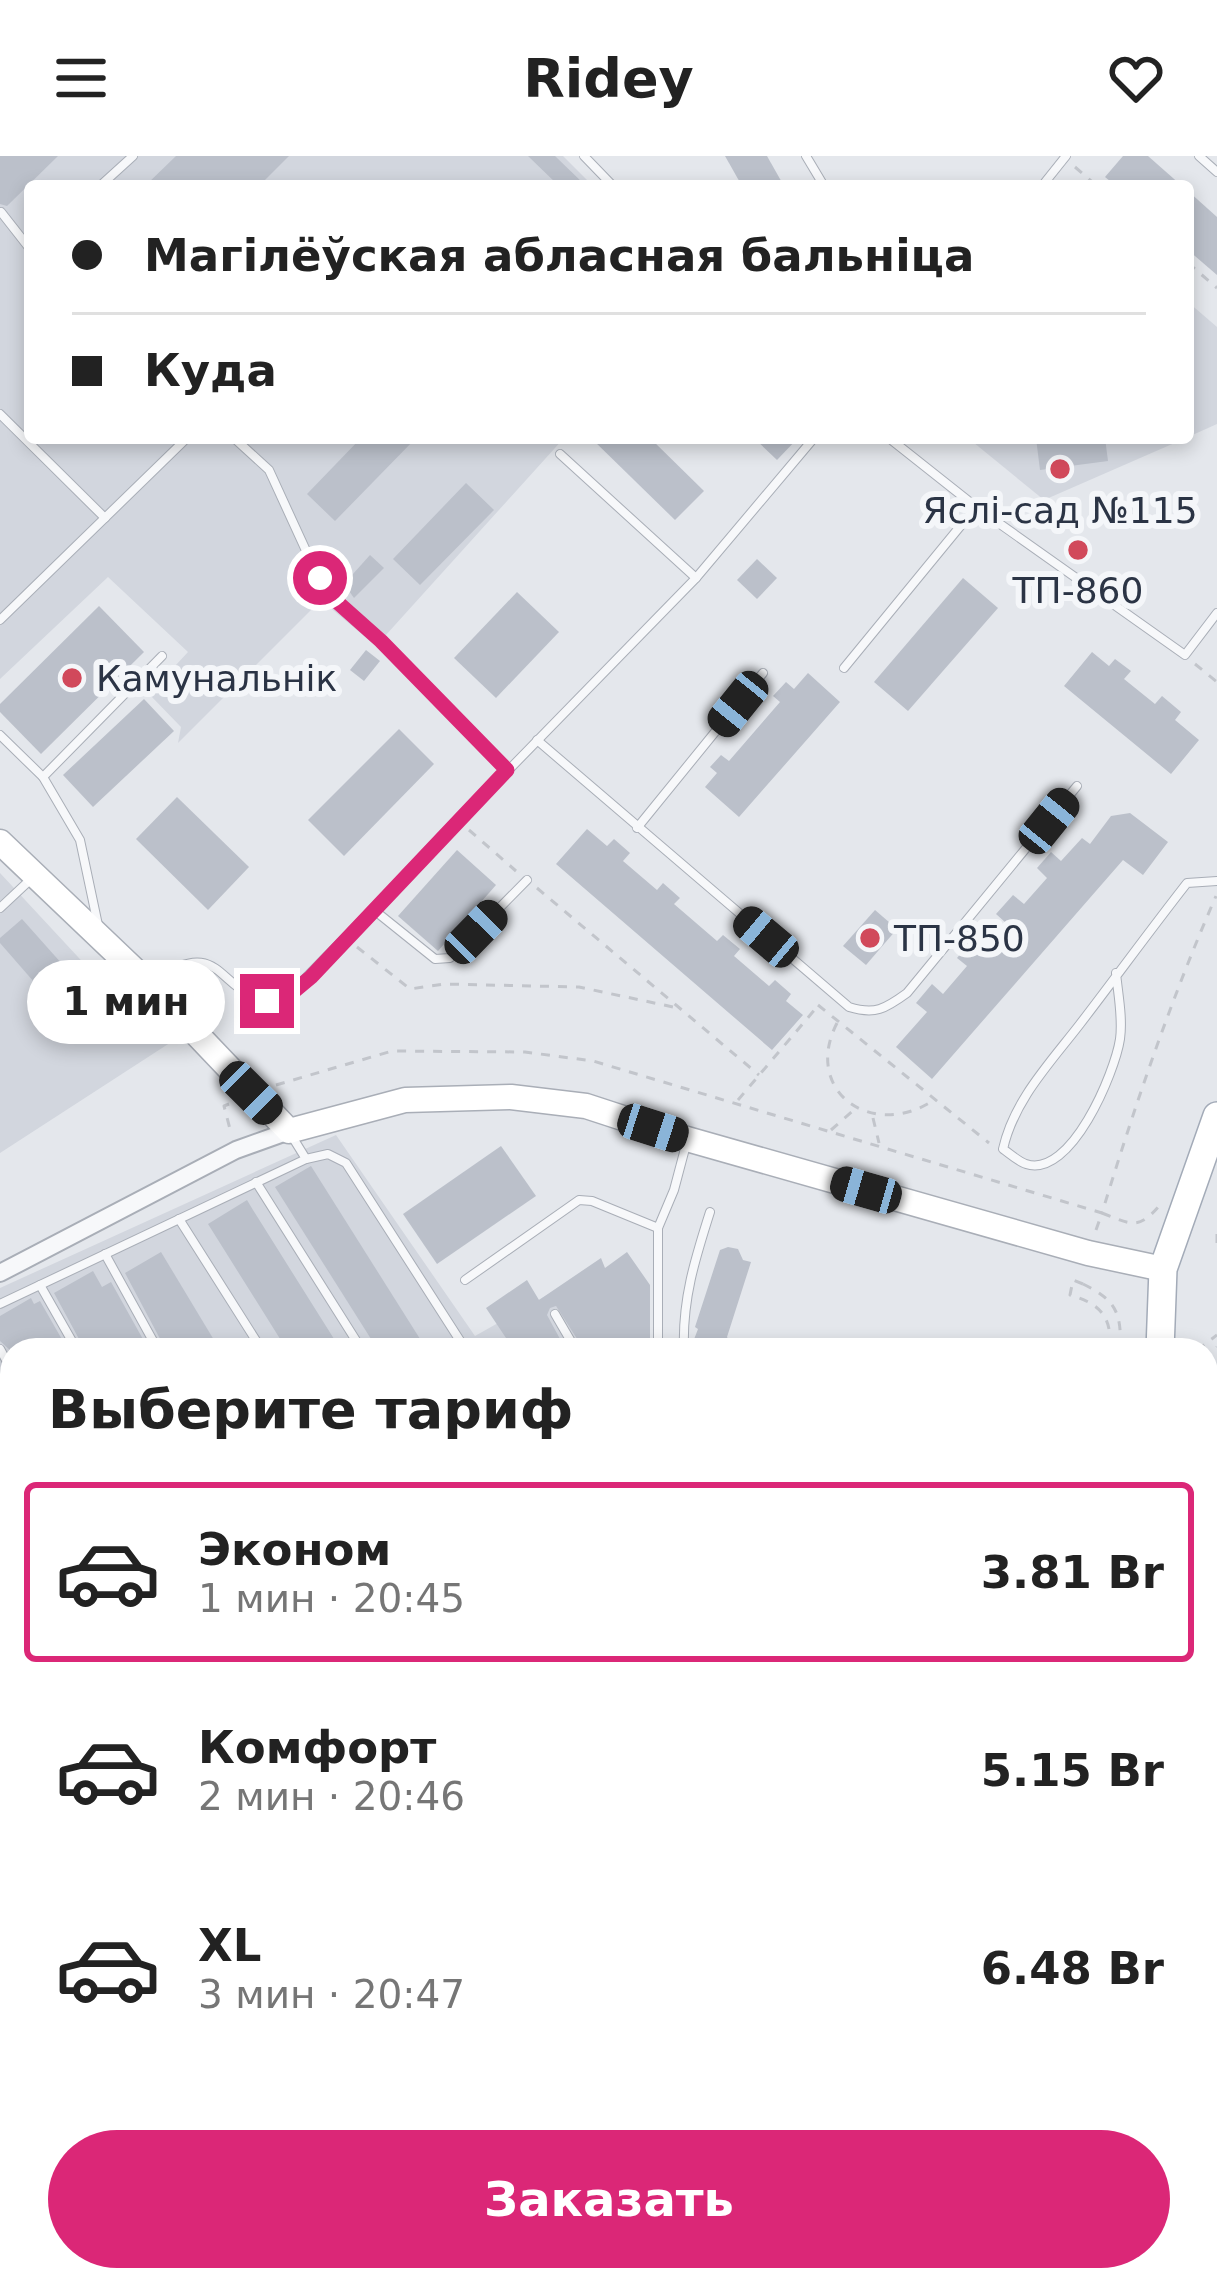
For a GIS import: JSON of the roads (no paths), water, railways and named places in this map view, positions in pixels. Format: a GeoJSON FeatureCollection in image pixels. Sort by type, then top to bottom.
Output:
{"type":"FeatureCollection","features":[{"type":"Feature","properties":{"kind":"main road"},"geometry":{"type":"LineString","coordinates":[[0,842],[149,984],[290,1131],[405,1100],[511,1097],[586,1106],[1088,1253],[1163,1269]]}},
{"type":"Feature","properties":{"kind":"main road"},"geometry":{"type":"LineString","coordinates":[[1160,1338],[1163,1269],[1217,1116]]}},
{"type":"Feature","properties":{"kind":"street"},"geometry":{"type":"LineString","coordinates":[[0,1273],[236,1150],[290,1131]]}},
{"type":"Feature","properties":{"kind":"lane"},"geometry":{"type":"LineString","coordinates":[[107,180],[133,156]]}},
{"type":"Feature","properties":{"kind":"lane"},"geometry":{"type":"LineString","coordinates":[[584,156],[607,180]]}},
{"type":"Feature","properties":{"kind":"lane"},"geometry":{"type":"LineString","coordinates":[[1198,156],[1217,172]]}},
{"type":"Feature","properties":{"kind":"lane"},"geometry":{"type":"LineString","coordinates":[[2,212],[24,241]]}},
{"type":"Feature","properties":{"kind":"lane"},"geometry":{"type":"LineString","coordinates":[[0,414],[24,438]]}},
{"type":"Feature","properties":{"kind":"lane"},"geometry":{"type":"LineString","coordinates":[[30,444],[105,518]]}},
{"type":"Feature","properties":{"kind":"lane"},"geometry":{"type":"LineString","coordinates":[[0,620],[182,444]]}},
{"type":"Feature","properties":{"kind":"lane"},"geometry":{"type":"LineString","coordinates":[[241,444],[269,470],[326,592],[381,641],[507,770]]}},
{"type":"Feature","properties":{"kind":"lane"},"geometry":{"type":"LineString","coordinates":[[149,984],[172,968],[201,960],[238,989],[267,1001],[287,997],[696,578],[809,444]]}},
{"type":"Feature","properties":{"kind":"lane"},"geometry":{"type":"LineString","coordinates":[[906,444],[976,507],[1185,655],[1217,613]]}},
{"type":"Feature","properties":{"kind":"lane"},"geometry":{"type":"LineString","coordinates":[[560,454],[696,578]]}},
{"type":"Feature","properties":{"kind":"lane"},"geometry":{"type":"LineString","coordinates":[[844,668],[976,507]]}},
{"type":"Feature","properties":{"kind":"lane"},"geometry":{"type":"LineString","coordinates":[[43,777],[162,656]]}},
{"type":"Feature","properties":{"kind":"lane"},"geometry":{"type":"LineString","coordinates":[[637,828],[763,674]]}},
{"type":"Feature","properties":{"kind":"lane"},"geometry":{"type":"LineString","coordinates":[[0,735],[43,777],[80,840],[102,941]]}},
{"type":"Feature","properties":{"kind":"lane"},"geometry":{"type":"LineString","coordinates":[[537,740],[849,1007],[871,1013],[907,993],[1077,786]]}},
{"type":"Feature","properties":{"kind":"lane"},"geometry":{"type":"LineString","coordinates":[[0,908],[35,874]]}},
{"type":"Feature","properties":{"kind":"lane"},"geometry":{"type":"LineString","coordinates":[[374,910],[435,959],[450,958],[527,880]]}},
{"type":"Feature","properties":{"kind":"lane"},"geometry":{"type":"LineString","coordinates":[[1116,974],[1121,1034],[1111,1078],[1065,1150],[1046,1163],[1028,1166],[1003,1149],[1008,1125],[1033,1084],[1116,974],[1187,883],[1217,880]]}},
{"type":"Feature","properties":{"kind":"lane"},"geometry":{"type":"LineString","coordinates":[[290,1131],[306,1159]]}},
{"type":"Feature","properties":{"kind":"lane"},"geometry":{"type":"LineString","coordinates":[[658,1338],[658,1228],[687,1139]]}},
{"type":"Feature","properties":{"kind":"lane"},"geometry":{"type":"LineString","coordinates":[[0,1304],[306,1159],[328,1154],[346,1163],[458,1338]]}},
{"type":"Feature","properties":{"kind":"lane"},"geometry":{"type":"LineString","coordinates":[[256,1182],[354,1338]]}},
{"type":"Feature","properties":{"kind":"lane"},"geometry":{"type":"LineString","coordinates":[[465,1280],[579,1200],[658,1228]]}},
{"type":"Feature","properties":{"kind":"lane"},"geometry":{"type":"LineString","coordinates":[[683,1338],[687,1282],[710,1212]]}},
{"type":"Feature","properties":{"kind":"lane"},"geometry":{"type":"LineString","coordinates":[[179,1220],[254,1338]]}},
{"type":"Feature","properties":{"kind":"lane"},"geometry":{"type":"LineString","coordinates":[[105,1254],[151,1338]]}},
{"type":"Feature","properties":{"kind":"lane"},"geometry":{"type":"LineString","coordinates":[[40,1285],[70,1338]]}},
{"type":"Feature","properties":{"kind":"lane"},"geometry":{"type":"LineString","coordinates":[[555,1314],[569,1338]]}},
{"type":"Feature","properties":{"kind":"place","name":"Яслі-сад №115"},"geometry":{"type":"Point","coordinates":[1060,469]}},
{"type":"Feature","properties":{"kind":"place","name":"ТП-860"},"geometry":{"type":"Point","coordinates":[1078,550]}},
{"type":"Feature","properties":{"kind":"place","name":"Камунальнік"},"geometry":{"type":"Point","coordinates":[72,678]}},
{"type":"Feature","properties":{"kind":"place","name":"ТП-850"},"geometry":{"type":"Point","coordinates":[870,938]}}]}
